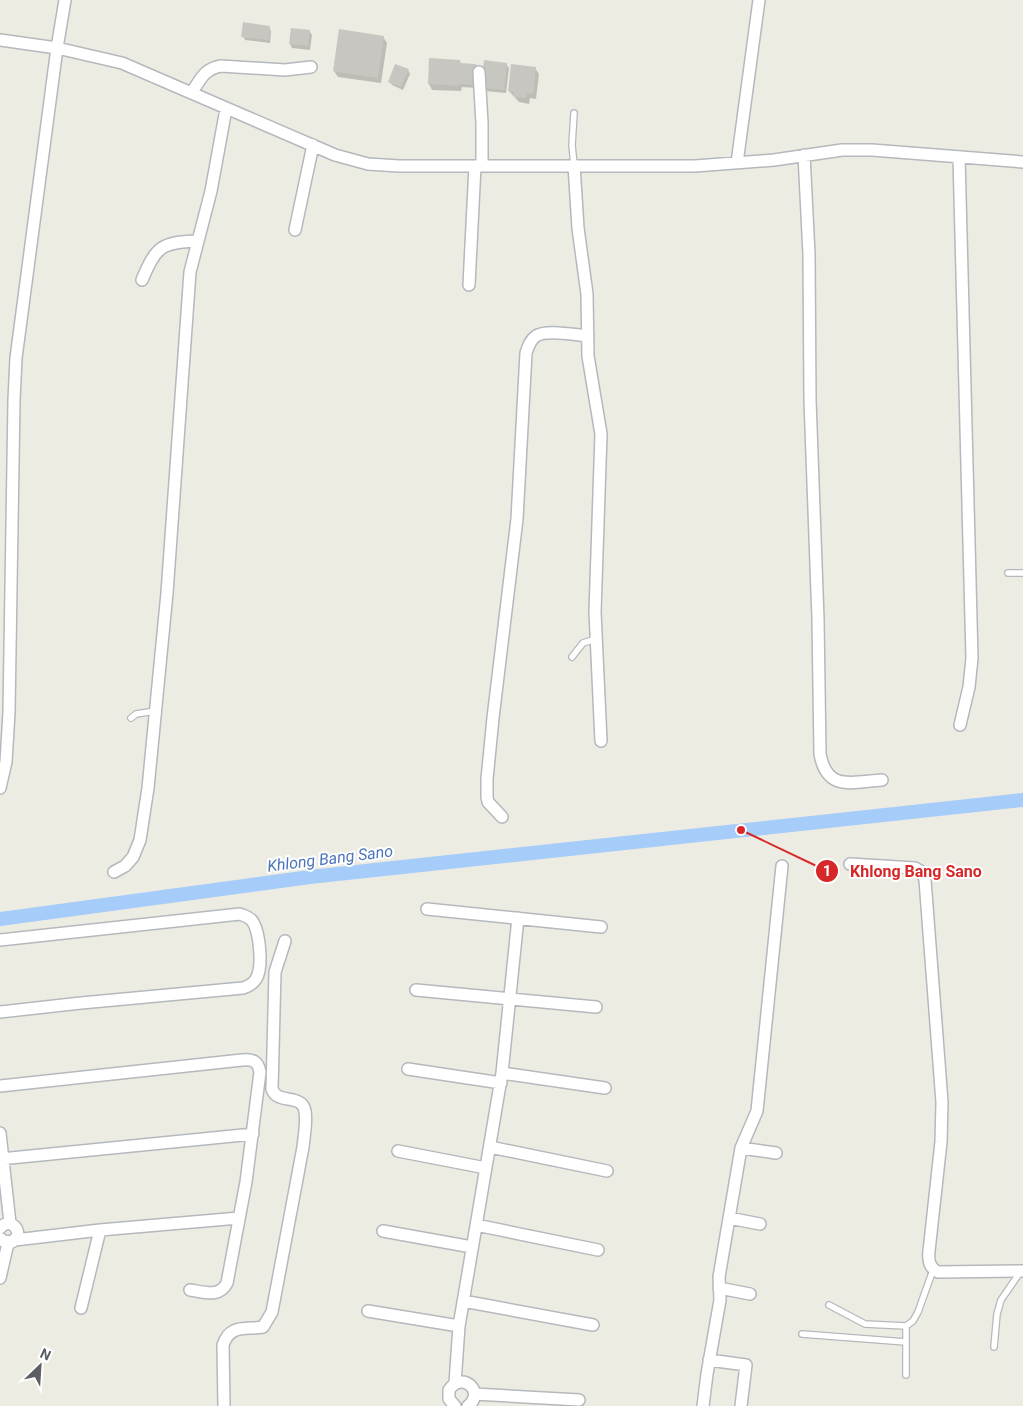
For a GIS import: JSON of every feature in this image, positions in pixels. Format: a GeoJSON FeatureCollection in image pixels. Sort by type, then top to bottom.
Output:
{"type":"FeatureCollection","features":[{"type":"Feature","properties":{"kind":"street"},"geometry":{"type":"LineString","coordinates":[[0,788],[6,762],[9,712],[16,358],[65,0]]}},
{"type":"Feature","properties":{"kind":"street"},"geometry":{"type":"LineString","coordinates":[[737,163],[759,0]]}},
{"type":"Feature","properties":{"kind":"street"},"geometry":{"type":"LineString","coordinates":[[0,40],[57,48],[122,63],[313,145],[343,157],[368,164],[399,166],[695,166],[774,160],[842,150],[872,150],[1023,162]]}},
{"type":"Feature","properties":{"kind":"street"},"geometry":{"type":"LineString","coordinates":[[192,92],[204,73],[211,68],[221,66],[285,70],[311,67]]}},
{"type":"Feature","properties":{"kind":"street"},"geometry":{"type":"LineString","coordinates":[[469,285],[482,123],[479,72]]}},
{"type":"Feature","properties":{"kind":"street"},"geometry":{"type":"LineString","coordinates":[[114,872],[125,866],[133,857],[140,840],[148,788],[178,457],[181,372],[190,272],[211,191],[226,109]]}},
{"type":"Feature","properties":{"kind":"street"},"geometry":{"type":"LineString","coordinates":[[295,230],[313,145]]}},
{"type":"Feature","properties":{"kind":"street"},"geometry":{"type":"LineString","coordinates":[[804,155],[809,254],[810,400],[818,610],[820,754],[822,766],[827,775],[834,780],[844,782],[882,780]]}},
{"type":"Feature","properties":{"kind":"street"},"geometry":{"type":"LineString","coordinates":[[959,157],[972,658],[969,687],[960,725]]}},
{"type":"Feature","properties":{"kind":"street"},"geometry":{"type":"LineString","coordinates":[[574,165],[578,228],[587,294],[590,373],[601,434],[594,612],[600,741]]}},
{"type":"Feature","properties":{"kind":"street"},"geometry":{"type":"LineString","coordinates":[[142,280],[153,256],[167,244],[197,241]]}},
{"type":"Feature","properties":{"kind":"street"},"geometry":{"type":"LineString","coordinates":[[502,817],[488,802],[487,780],[517,519],[526,353],[529,344],[535,336],[544,333],[588,336]]}},
{"type":"Feature","properties":{"kind":"street"},"geometry":{"type":"LineString","coordinates":[[850,864],[915,868],[922,872],[925,880],[942,1102],[941,1142],[928,1259],[933,1270],[944,1272],[1022,1271]]}},
{"type":"Feature","properties":{"kind":"street"},"geometry":{"type":"LineString","coordinates":[[703,1406],[720,1300],[719,1277],[741,1148],[757,1111],[782,866]]}},
{"type":"Feature","properties":{"kind":"street"},"geometry":{"type":"LineString","coordinates":[[427,908],[601,927]]}},
{"type":"Feature","properties":{"kind":"street"},"geometry":{"type":"LineString","coordinates":[[0,940],[240,914],[248,916],[254,923],[260,944],[257,978],[252,984],[243,988],[0,1012]]}},
{"type":"Feature","properties":{"kind":"street"},"geometry":{"type":"LineString","coordinates":[[455,1383],[459,1326],[501,1078],[518,918]]}},
{"type":"Feature","properties":{"kind":"street"},"geometry":{"type":"LineString","coordinates":[[224,1406],[223,1351],[226,1338],[229,1333],[237,1329],[263,1327],[272,1312],[303,1147],[306,1117],[304,1106],[297,1100],[277,1096],[272,1089],[275,972],[285,941]]}},
{"type":"Feature","properties":{"kind":"street"},"geometry":{"type":"LineString","coordinates":[[416,990],[596,1007]]}},
{"type":"Feature","properties":{"kind":"street"},"geometry":{"type":"LineString","coordinates":[[0,1086],[249,1060],[259,1065],[260,1072],[253,1134],[227,1283],[221,1292],[214,1294],[190,1290]]}},
{"type":"Feature","properties":{"kind":"street"},"geometry":{"type":"LineString","coordinates":[[408,1069],[605,1088]]}},
{"type":"Feature","properties":{"kind":"street"},"geometry":{"type":"LineString","coordinates":[[0,1133],[5,1225],[15,1225],[18,1230],[18,1236],[8,1240]]}},
{"type":"Feature","properties":{"kind":"street"},"geometry":{"type":"LineString","coordinates":[[2,1159],[253,1134]]}},
{"type":"Feature","properties":{"kind":"street"},"geometry":{"type":"LineString","coordinates":[[490,1147],[607,1171]]}},
{"type":"Feature","properties":{"kind":"street"},"geometry":{"type":"LineString","coordinates":[[741,1148],[776,1153]]}},
{"type":"Feature","properties":{"kind":"street"},"geometry":{"type":"LineString","coordinates":[[398,1151],[486,1168]]}},
{"type":"Feature","properties":{"kind":"street"},"geometry":{"type":"LineString","coordinates":[[8,1240],[239,1218]]}},
{"type":"Feature","properties":{"kind":"street"},"geometry":{"type":"LineString","coordinates":[[729,1218],[760,1224]]}},
{"type":"Feature","properties":{"kind":"street"},"geometry":{"type":"LineString","coordinates":[[476,1225],[598,1250]]}},
{"type":"Feature","properties":{"kind":"street"},"geometry":{"type":"LineString","coordinates":[[81,1308],[100,1230]]}},
{"type":"Feature","properties":{"kind":"street"},"geometry":{"type":"LineString","coordinates":[[383,1231],[472,1247]]}},
{"type":"Feature","properties":{"kind":"street"},"geometry":{"type":"LineString","coordinates":[[0,1278],[8,1240]]}},
{"type":"Feature","properties":{"kind":"street"},"geometry":{"type":"LineString","coordinates":[[719,1288],[750,1294]]}},
{"type":"Feature","properties":{"kind":"street"},"geometry":{"type":"LineString","coordinates":[[463,1301],[593,1325]]}},
{"type":"Feature","properties":{"kind":"street"},"geometry":{"type":"LineString","coordinates":[[368,1311],[459,1326]]}},
{"type":"Feature","properties":{"kind":"street"},"geometry":{"type":"LineString","coordinates":[[709,1360],[746,1365],[741,1406]]}},
{"type":"Feature","properties":{"kind":"street"},"geometry":{"type":"LineString","coordinates":[[455,1406],[448,1394],[449,1390],[455,1383],[462,1381],[468,1383],[473,1388],[475,1394],[468,1406]]}},
{"type":"Feature","properties":{"kind":"street"},"geometry":{"type":"LineString","coordinates":[[475,1394],[579,1400]]}},
{"type":"Feature","properties":{"kind":"lane"},"geometry":{"type":"LineString","coordinates":[[574,113],[572,145],[574,165]]}},
{"type":"Feature","properties":{"kind":"lane"},"geometry":{"type":"LineString","coordinates":[[1008,573],[1023,573]]}},
{"type":"Feature","properties":{"kind":"lane"},"geometry":{"type":"LineString","coordinates":[[572,657],[583,643],[596,639]]}},
{"type":"Feature","properties":{"kind":"lane"},"geometry":{"type":"LineString","coordinates":[[131,718],[136,714],[155,711]]}},
{"type":"Feature","properties":{"kind":"lane"},"geometry":{"type":"LineString","coordinates":[[829,1305],[865,1324],[906,1326],[913,1322],[918,1312],[933,1270]]}},
{"type":"Feature","properties":{"kind":"lane"},"geometry":{"type":"LineString","coordinates":[[994,1347],[997,1314],[1001,1300],[1022,1271]]}},
{"type":"Feature","properties":{"kind":"lane"},"geometry":{"type":"LineString","coordinates":[[906,1326],[906,1375]]}},
{"type":"Feature","properties":{"kind":"lane"},"geometry":{"type":"LineString","coordinates":[[802,1334],[906,1342]]}},
{"type":"Feature","properties":{"kind":"building"},"geometry":{"type":"Polygon","coordinates":[[[243,22],[270,26],[269,40],[241,37],[243,22]]]}},
{"type":"Feature","properties":{"kind":"building"},"geometry":{"type":"Polygon","coordinates":[[[291,28],[310,30],[308,46],[289,44],[291,28]]]}},
{"type":"Feature","properties":{"kind":"building"},"geometry":{"type":"Polygon","coordinates":[[[339,29],[384,36],[378,78],[333,71],[339,29]]]}},
{"type":"Feature","properties":{"kind":"building"},"geometry":{"type":"Polygon","coordinates":[[[429,58],[460,60],[460,63],[476,64],[475,85],[428,84],[429,58]]]}},
{"type":"Feature","properties":{"kind":"building"},"geometry":{"type":"Polygon","coordinates":[[[484,60],[507,63],[504,90],[481,88],[484,60]]]}},
{"type":"Feature","properties":{"kind":"building"},"geometry":{"type":"Polygon","coordinates":[[[395,64],[409,69],[401,87],[388,82],[395,64]]]}},
{"type":"Feature","properties":{"kind":"building"},"geometry":{"type":"Polygon","coordinates":[[[511,64],[536,67],[533,94],[527,93],[526,98],[514,97],[514,92],[508,91],[511,64]]]}},
{"type":"Feature","properties":{"kind":"waterway","name":"Khlong Bang Sano"},"geometry":{"type":"LineString","coordinates":[[0,919],[310,877],[1023,800]]}},
{"type":"Feature","properties":{"kind":"place","name":"Khlong Bang Sano"},"geometry":{"type":"Point","coordinates":[741,830]}}]}
